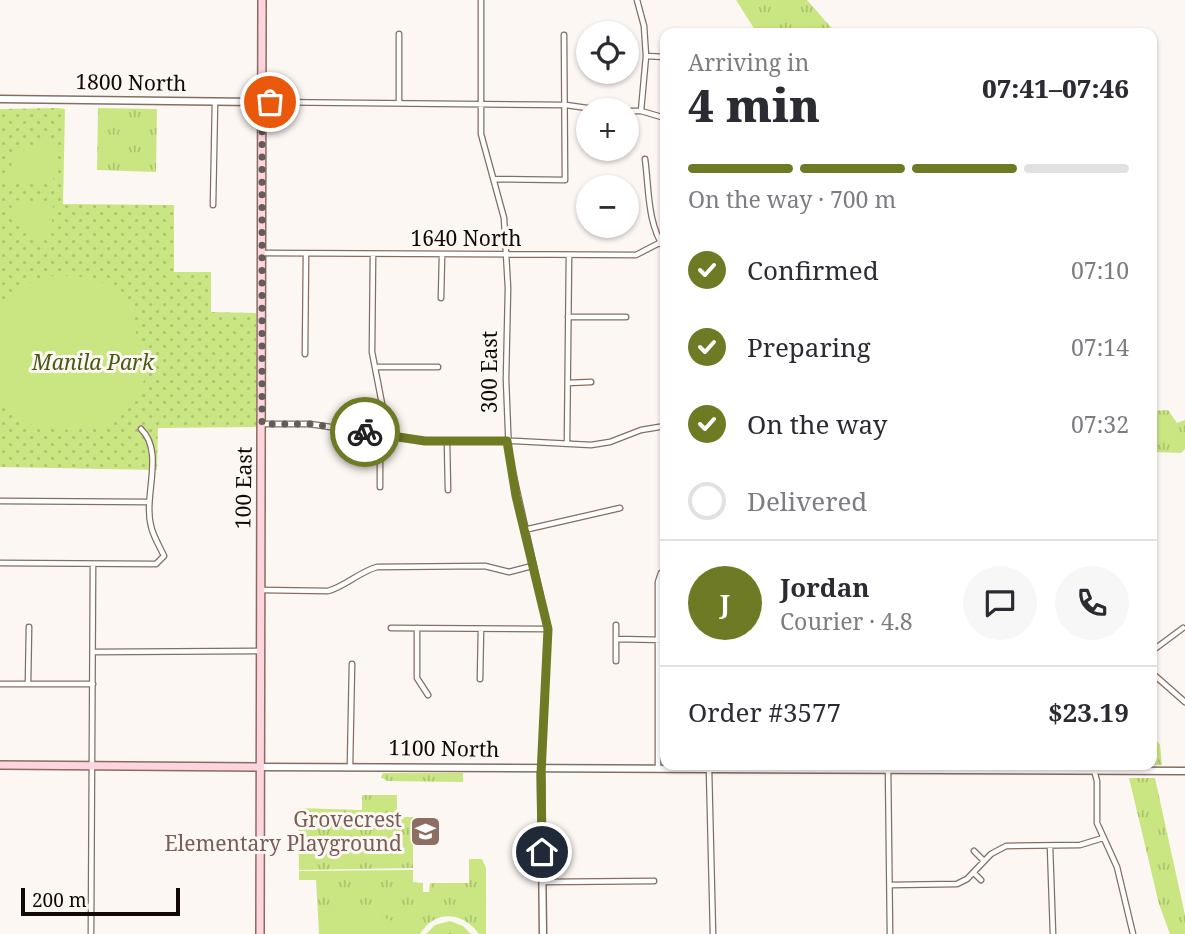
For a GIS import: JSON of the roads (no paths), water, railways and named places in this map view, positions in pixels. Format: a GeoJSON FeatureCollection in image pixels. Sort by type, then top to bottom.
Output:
{"type":"FeatureCollection","features":[{"type":"Feature","properties":{"kind":"main road","name":"100 East"},"geometry":{"type":"LineString","coordinates":[[260,934],[262,0]]}},
{"type":"Feature","properties":{"kind":"main road","name":"1100 North"},"geometry":{"type":"LineString","coordinates":[[0,765],[259,767]]}},
{"type":"Feature","properties":{"kind":"street","name":"300 East"},"geometry":{"type":"LineString","coordinates":[[481,0],[481,134],[504,218],[508,288],[507,441],[510,467],[548,629],[541,769],[543,934]]}},
{"type":"Feature","properties":{"kind":"street"},"geometry":{"type":"LineString","coordinates":[[637,0],[644,26],[646,57],[641,111],[660,117]]}},
{"type":"Feature","properties":{"kind":"street"},"geometry":{"type":"LineString","coordinates":[[399,34],[399,102]]}},
{"type":"Feature","properties":{"kind":"street"},"geometry":{"type":"LineString","coordinates":[[494,179],[565,180],[564,35]]}},
{"type":"Feature","properties":{"kind":"street"},"geometry":{"type":"LineString","coordinates":[[646,57],[660,57]]}},
{"type":"Feature","properties":{"kind":"street","name":"1800 North"},"geometry":{"type":"LineString","coordinates":[[0,99],[262,102]]}},
{"type":"Feature","properties":{"kind":"street"},"geometry":{"type":"LineString","coordinates":[[213,205],[215,102]]}},
{"type":"Feature","properties":{"kind":"street"},"geometry":{"type":"LineString","coordinates":[[262,102],[576,106]]}},
{"type":"Feature","properties":{"kind":"street"},"geometry":{"type":"LineString","coordinates":[[645,159],[652,219],[660,235]]}},
{"type":"Feature","properties":{"kind":"street","name":"1640 North"},"geometry":{"type":"LineString","coordinates":[[262,253],[636,255],[660,243]]}},
{"type":"Feature","properties":{"kind":"street"},"geometry":{"type":"LineString","coordinates":[[305,354],[306,254]]}},
{"type":"Feature","properties":{"kind":"street"},"geometry":{"type":"LineString","coordinates":[[373,254],[372,352],[383,410],[380,487]]}},
{"type":"Feature","properties":{"kind":"street"},"geometry":{"type":"LineString","coordinates":[[567,443],[569,255]]}},
{"type":"Feature","properties":{"kind":"street"},"geometry":{"type":"LineString","coordinates":[[441,298],[442,256]]}},
{"type":"Feature","properties":{"kind":"street"},"geometry":{"type":"LineString","coordinates":[[569,317],[626,317]]}},
{"type":"Feature","properties":{"kind":"street"},"geometry":{"type":"LineString","coordinates":[[375,367],[438,367]]}},
{"type":"Feature","properties":{"kind":"street"},"geometry":{"type":"LineString","coordinates":[[568,383],[591,382]]}},
{"type":"Feature","properties":{"kind":"street"},"geometry":{"type":"LineString","coordinates":[[262,424],[310,424],[447,442],[507,441],[592,445],[610,442],[641,429],[660,426]]}},
{"type":"Feature","properties":{"kind":"street"},"geometry":{"type":"LineString","coordinates":[[0,563],[156,564],[164,556],[151,526],[151,450],[147,435],[141,429]]}},
{"type":"Feature","properties":{"kind":"street"},"geometry":{"type":"LineString","coordinates":[[447,442],[448,490]]}},
{"type":"Feature","properties":{"kind":"street"},"geometry":{"type":"LineString","coordinates":[[0,501],[149,502]]}},
{"type":"Feature","properties":{"kind":"street"},"geometry":{"type":"LineString","coordinates":[[524,530],[620,508]]}},
{"type":"Feature","properties":{"kind":"street"},"geometry":{"type":"LineString","coordinates":[[91,934],[93,564]]}},
{"type":"Feature","properties":{"kind":"street"},"geometry":{"type":"LineString","coordinates":[[260,590],[328,591],[338,588],[365,570],[377,567],[485,566],[509,572],[532,566]]}},
{"type":"Feature","properties":{"kind":"street"},"geometry":{"type":"LineString","coordinates":[[658,769],[660,576]]}},
{"type":"Feature","properties":{"kind":"street"},"geometry":{"type":"LineString","coordinates":[[616,625],[616,662]]}},
{"type":"Feature","properties":{"kind":"street"},"geometry":{"type":"LineString","coordinates":[[28,684],[29,627]]}},
{"type":"Feature","properties":{"kind":"street"},"geometry":{"type":"LineString","coordinates":[[391,628],[548,629]]}},
{"type":"Feature","properties":{"kind":"street"},"geometry":{"type":"LineString","coordinates":[[417,628],[417,678],[428,695]]}},
{"type":"Feature","properties":{"kind":"street"},"geometry":{"type":"LineString","coordinates":[[1157,647],[1183,628]]}},
{"type":"Feature","properties":{"kind":"street"},"geometry":{"type":"LineString","coordinates":[[480,679],[481,629]]}},
{"type":"Feature","properties":{"kind":"street"},"geometry":{"type":"LineString","coordinates":[[616,639],[658,639]]}},
{"type":"Feature","properties":{"kind":"street"},"geometry":{"type":"LineString","coordinates":[[93,652],[260,651]]}},
{"type":"Feature","properties":{"kind":"street"},"geometry":{"type":"LineString","coordinates":[[349,766],[352,664]]}},
{"type":"Feature","properties":{"kind":"street"},"geometry":{"type":"LineString","coordinates":[[1157,677],[1185,702]]}},
{"type":"Feature","properties":{"kind":"street"},"geometry":{"type":"LineString","coordinates":[[0,684],[93,684]]}},
{"type":"Feature","properties":{"kind":"street","name":"1100 North"},"geometry":{"type":"LineString","coordinates":[[259,767],[658,769]]}},
{"type":"Feature","properties":{"kind":"street"},"geometry":{"type":"LineString","coordinates":[[709,770],[713,934]]}},
{"type":"Feature","properties":{"kind":"street"},"geometry":{"type":"LineString","coordinates":[[888,770],[890,934]]}},
{"type":"Feature","properties":{"kind":"street","name":"1100 North"},"geometry":{"type":"LineString","coordinates":[[1073,770],[1185,771]]}},
{"type":"Feature","properties":{"kind":"street"},"geometry":{"type":"LineString","coordinates":[[1094,771],[1097,781],[1097,823],[1117,867],[1133,934]]}},
{"type":"Feature","properties":{"kind":"street"},"geometry":{"type":"LineString","coordinates":[[891,886],[953,885],[963,882],[984,861],[1006,846],[1080,845],[1103,838]]}},
{"type":"Feature","properties":{"kind":"street"},"geometry":{"type":"LineString","coordinates":[[1050,846],[1053,934]]}},
{"type":"Feature","properties":{"kind":"street"},"geometry":{"type":"LineString","coordinates":[[974,851],[984,861]]}},
{"type":"Feature","properties":{"kind":"street"},"geometry":{"type":"LineString","coordinates":[[974,873],[981,880]]}},
{"type":"Feature","properties":{"kind":"street"},"geometry":{"type":"LineString","coordinates":[[542,882],[654,881]]}},
{"type":"Feature","properties":{"kind":"place","name":"Grovecrest Elementary Playground"},"geometry":{"type":"Point","coordinates":[425,832]}},
{"type":"Feature","properties":{"kind":"park label","name":"Manila Park"},"geometry":{"type":"Point","coordinates":[93,363]}}]}
